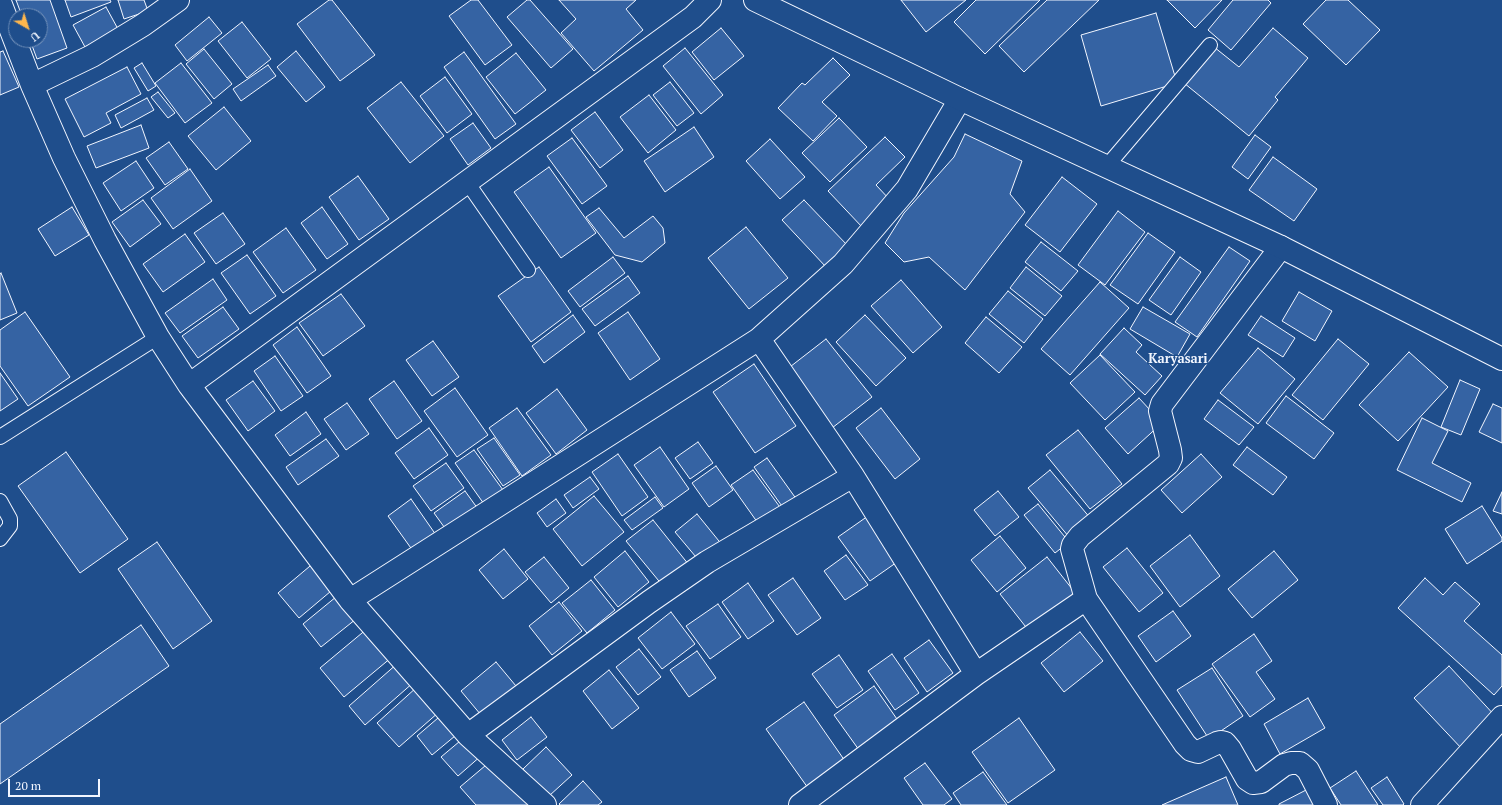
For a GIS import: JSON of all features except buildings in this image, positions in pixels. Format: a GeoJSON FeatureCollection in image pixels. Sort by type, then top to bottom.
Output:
{"type":"FeatureCollection","features":[{"type":"Feature","properties":{"kind":"street"},"geometry":{"type":"LineString","coordinates":[[32,86],[92,56],[143,25],[178,0]]}},
{"type":"Feature","properties":{"kind":"street"},"geometry":{"type":"LineString","coordinates":[[189,385],[693,17],[710,0]]}},
{"type":"Feature","properties":{"kind":"street"},"geometry":{"type":"LineString","coordinates":[[754,0],[780,4],[960,99],[1281,247],[1502,359]]}},
{"type":"Feature","properties":{"kind":"street"},"geometry":{"type":"LineString","coordinates":[[0,2],[32,86],[71,172],[105,240],[158,337],[189,385],[350,600],[468,735],[545,805]]}},
{"type":"Feature","properties":{"kind":"street"},"geometry":{"type":"LineString","coordinates":[[350,600],[759,339],[843,264],[907,189],[960,99]]}},
{"type":"Feature","properties":{"kind":"street"},"geometry":{"type":"LineString","coordinates":[[1281,247],[1162,404],[1160,411],[1171,454],[1168,464],[1080,536],[1073,545],[1072,550],[1086,599],[1185,744],[1191,750],[1198,752],[1217,742],[1225,743],[1247,779],[1253,783],[1261,782],[1284,765],[1291,763],[1300,764],[1308,770],[1326,805]]}},
{"type":"Feature","properties":{"kind":"street"},"geometry":{"type":"LineString","coordinates":[[759,339],[853,476],[976,674]]}},
{"type":"Feature","properties":{"kind":"street"},"geometry":{"type":"LineString","coordinates":[[468,735],[649,602],[694,571],[853,476]]}},
{"type":"Feature","properties":{"kind":"street"},"geometry":{"type":"LineString","coordinates":[[800,805],[976,674],[1086,599]]}},
{"type":"Feature","properties":{"kind":"street"},"geometry":{"type":"LineString","coordinates":[[1422,805],[1502,717]]}},
{"type":"Feature","properties":{"kind":"lane"},"geometry":{"type":"LineString","coordinates":[[1107,166],[1210,45]]}},
{"type":"Feature","properties":{"kind":"lane"},"geometry":{"type":"LineString","coordinates":[[467,182],[528,270]]}},
{"type":"Feature","properties":{"kind":"lane"},"geometry":{"type":"LineString","coordinates":[[0,437],[158,337]]}},
{"type":"Feature","properties":{"kind":"lane"},"geometry":{"type":"LineString","coordinates":[[0,501],[10,519],[10,526],[0,539]]}},
{"type":"Feature","properties":{"kind":"district","name":"Karyasari"},"geometry":{"type":"Point","coordinates":[1178,359]}}]}
